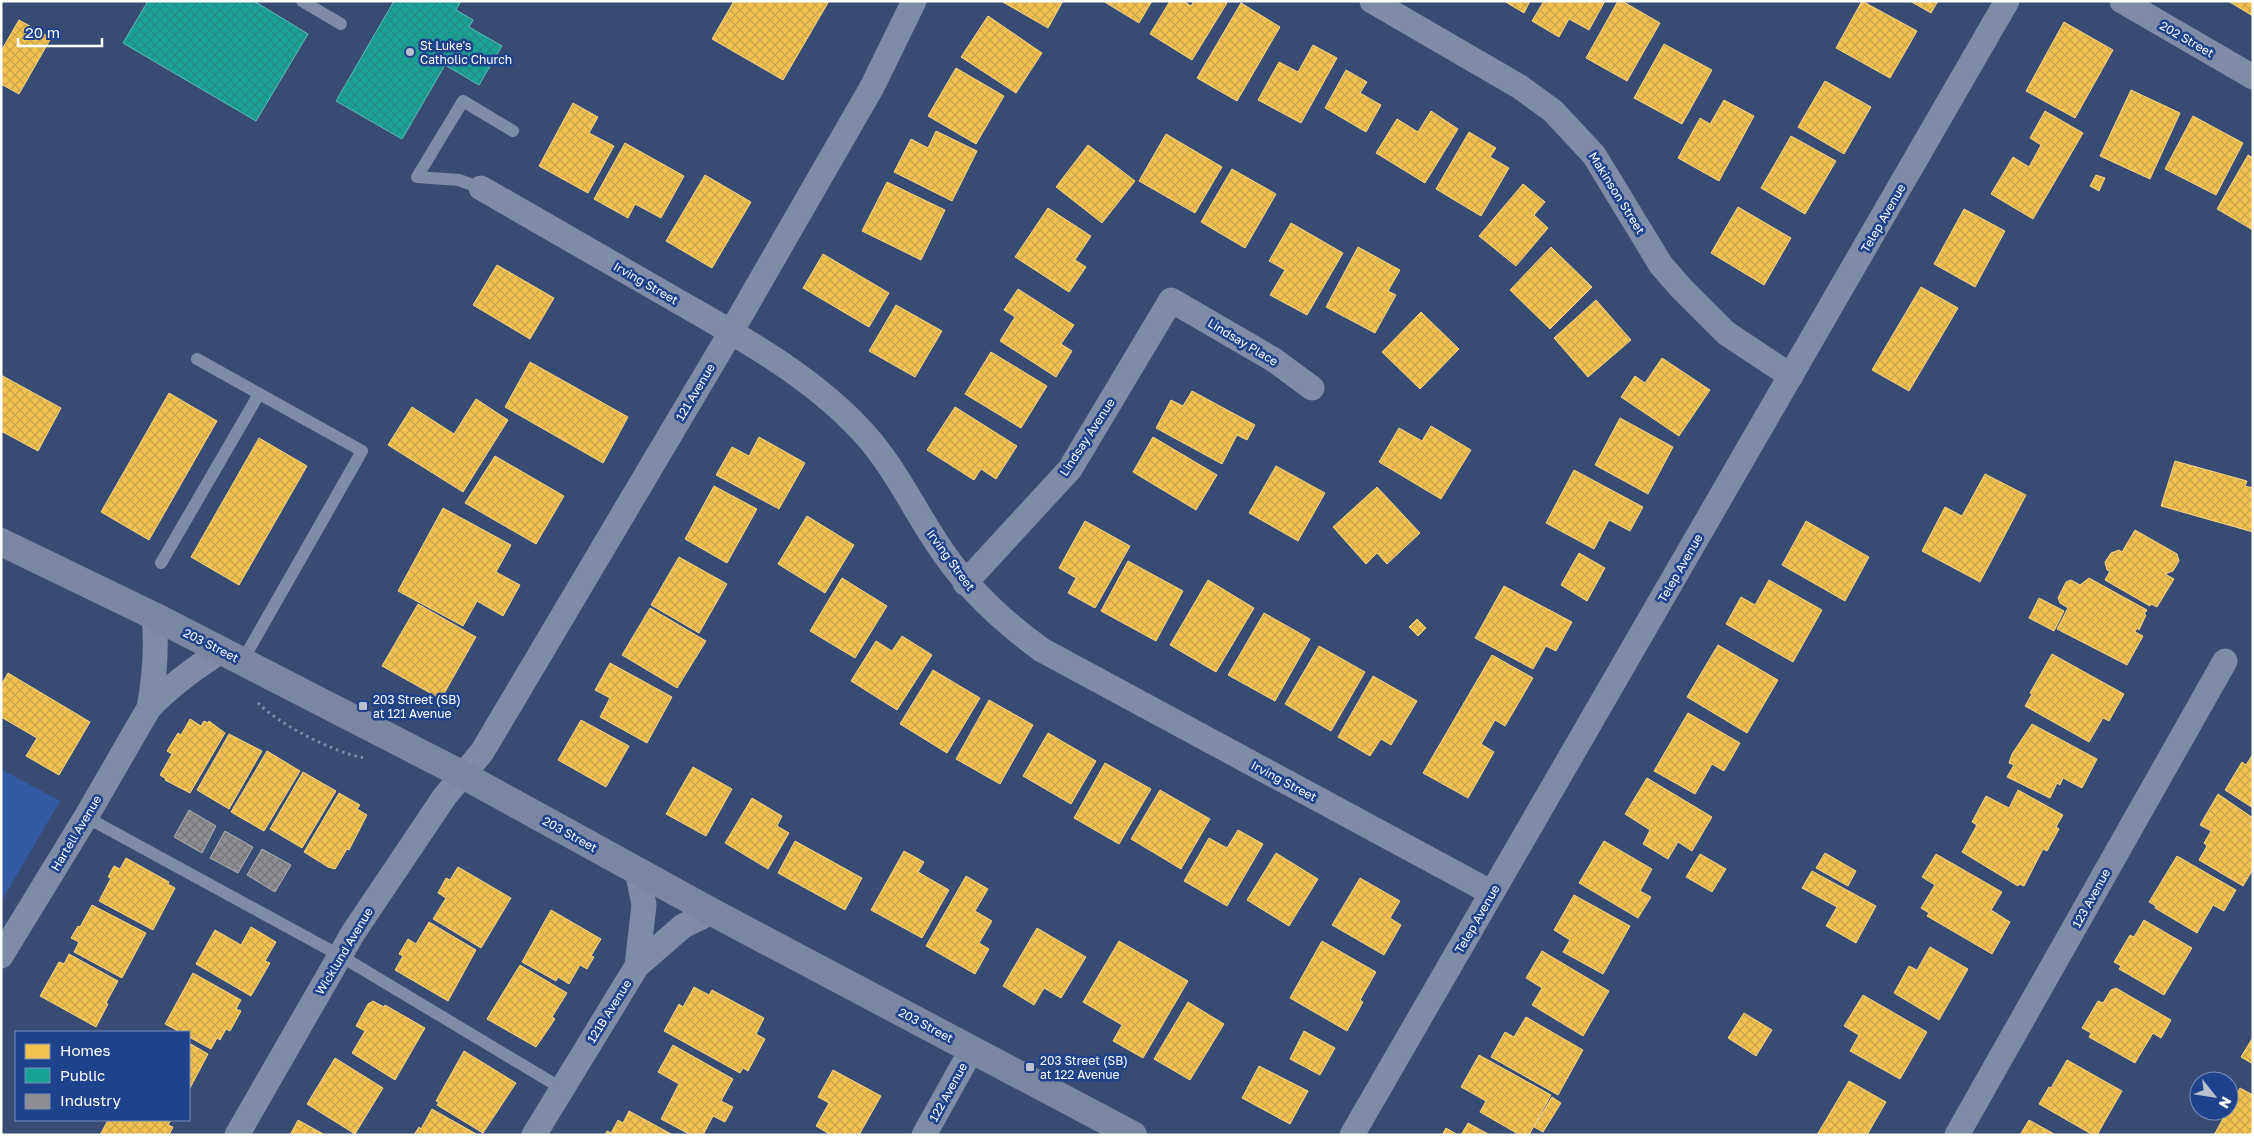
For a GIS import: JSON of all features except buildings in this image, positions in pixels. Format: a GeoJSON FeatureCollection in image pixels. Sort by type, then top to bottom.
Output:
{"type":"FeatureCollection","features":[{"type":"Feature","properties":{"kind":"main road","name":"203 Street"},"geometry":{"type":"LineString","coordinates":[[1,542],[232,655],[463,775],[712,912],[1133,1135]]}},
{"type":"Feature","properties":{"kind":"street","name":"121 Avenue"},"geometry":{"type":"LineString","coordinates":[[463,775],[482,752],[731,332],[872,87],[914,1]]}},
{"type":"Feature","properties":{"kind":"street","name":"Makinson Street"},"geometry":{"type":"LineString","coordinates":[[1372,1],[1490,69],[1553,111],[1594,155],[1661,265],[1681,288],[1726,333],[1791,376]]}},
{"type":"Feature","properties":{"kind":"street","name":"Telep Avenue"},"geometry":{"type":"LineString","coordinates":[[1352,1135],[2007,1]]}},
{"type":"Feature","properties":{"kind":"street","name":"202 Street"},"geometry":{"type":"LineString","coordinates":[[2122,1],[2253,76]]}},
{"type":"Feature","properties":{"kind":"street","name":"Irving Street"},"geometry":{"type":"LineString","coordinates":[[481,188],[731,332],[817,390],[859,428],[879,450],[934,540],[965,583],[1006,622],[1042,650],[1492,893]]}},
{"type":"Feature","properties":{"kind":"street","name":"Lindsay Place"},"geometry":{"type":"LineString","coordinates":[[1171,300],[1274,360],[1312,388]]}},
{"type":"Feature","properties":{"kind":"street","name":"Lindsay Avenue"},"geometry":{"type":"LineString","coordinates":[[965,583],[1070,469],[1171,300]]}},
{"type":"Feature","properties":{"kind":"street","name":"Hartell Avenue"},"geometry":{"type":"LineString","coordinates":[[149,708],[156,673],[154,616]]}},
{"type":"Feature","properties":{"kind":"street","name":"Hartell Avenue"},"geometry":{"type":"LineString","coordinates":[[1,956],[86,817],[149,708],[162,694],[193,670],[232,655]]}},
{"type":"Feature","properties":{"kind":"street","name":"123 Avenue"},"geometry":{"type":"LineString","coordinates":[[1957,1135],[2225,661]]}},
{"type":"Feature","properties":{"kind":"street","name":"Wicklund Avenue"},"geometry":{"type":"LineString","coordinates":[[237,1135],[339,955],[445,796],[463,775]]}},
{"type":"Feature","properties":{"kind":"street"},"geometry":{"type":"LineString","coordinates":[[636,870],[644,905],[637,966]]}},
{"type":"Feature","properties":{"kind":"street","name":"121B Avenue"},"geometry":{"type":"LineString","coordinates":[[534,1135],[637,966],[683,926],[712,912]]}},
{"type":"Feature","properties":{"kind":"street","name":"122 Avenue"},"geometry":{"type":"LineString","coordinates":[[924,1135],[972,1050]]}},
{"type":"Feature","properties":{"kind":"lane"},"geometry":{"type":"LineString","coordinates":[[302,1],[341,24]]}},
{"type":"Feature","properties":{"kind":"lane"},"geometry":{"type":"LineString","coordinates":[[481,188],[459,180],[418,176],[462,101],[513,131]]}},
{"type":"Feature","properties":{"kind":"lane"},"geometry":{"type":"LineString","coordinates":[[197,359],[362,451],[232,655]]}},
{"type":"Feature","properties":{"kind":"lane"},"geometry":{"type":"LineString","coordinates":[[161,564],[259,394]]}},
{"type":"Feature","properties":{"kind":"lane"},"geometry":{"type":"LineString","coordinates":[[86,817],[339,955],[561,1088]]}},
{"type":"Feature","properties":{"kind":"shaded area"},"geometry":{"type":"Polygon","coordinates":[[[1,769],[60,801],[1,902],[1,769]]]}},
{"type":"Feature","properties":{"kind":"place","name":"St Luke's Catholic Church"},"geometry":{"type":"Point","coordinates":[410,52]}},
{"type":"Feature","properties":{"kind":"place","name":"203 Street (SB) at 121 Avenue"},"geometry":{"type":"Point","coordinates":[363,706]}},
{"type":"Feature","properties":{"kind":"place","name":"203 Street (SB) at 122 Avenue"},"geometry":{"type":"Point","coordinates":[1030,1067]}}]}
